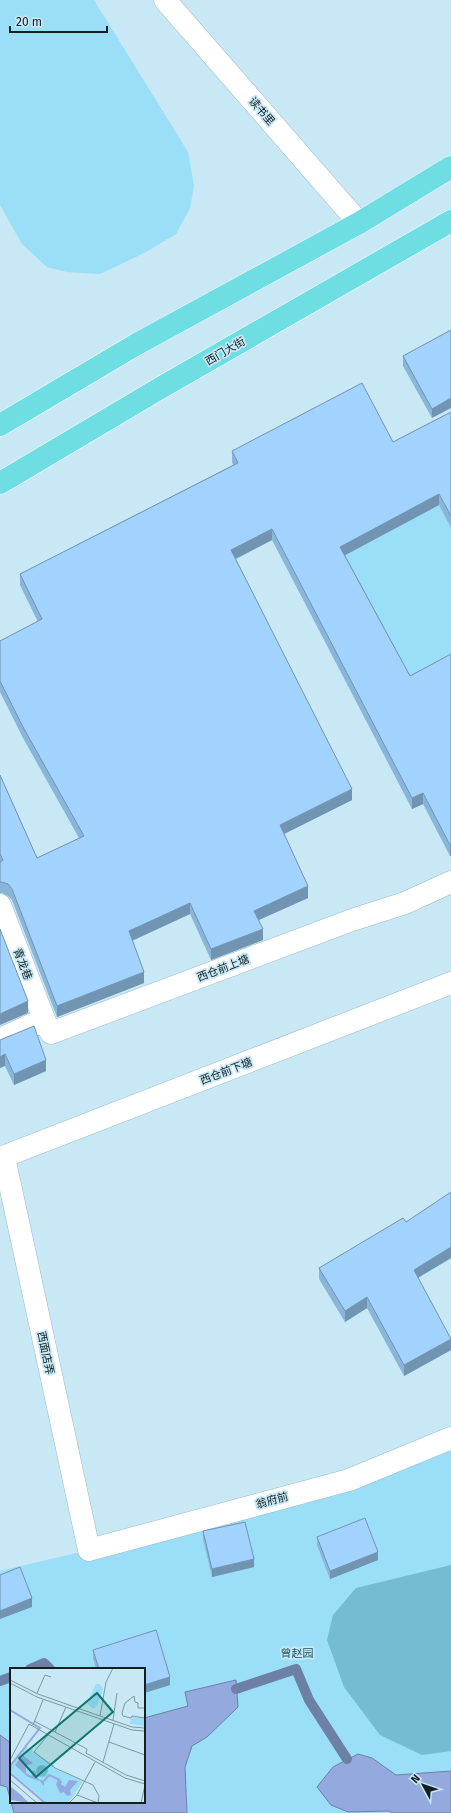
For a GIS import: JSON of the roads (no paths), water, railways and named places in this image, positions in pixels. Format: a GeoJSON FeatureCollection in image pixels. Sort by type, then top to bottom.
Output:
{"type":"FeatureCollection","features":[{"type":"Feature","properties":{"kind":"main road"},"geometry":{"type":"LineString","coordinates":[[0,425],[137,344],[359,223],[451,167]]}},
{"type":"Feature","properties":{"kind":"main road","name":"西门大街"},"geometry":{"type":"LineString","coordinates":[[0,483],[162,387],[451,221]]}},
{"type":"Feature","properties":{"kind":"lane","name":"读书里"},"geometry":{"type":"LineString","coordinates":[[165,0],[359,223]]}},
{"type":"Feature","properties":{"kind":"lane","name":"西仓前上塘"},"geometry":{"type":"LineString","coordinates":[[46,1024],[51,1033],[352,920],[405,902],[451,882]]}},
{"type":"Feature","properties":{"kind":"lane","name":"青龙巷"},"geometry":{"type":"LineString","coordinates":[[0,905],[46,1024]]}},
{"type":"Feature","properties":{"kind":"lane","name":"西仓前下塘"},"geometry":{"type":"LineString","coordinates":[[2,1158],[451,983]]}},
{"type":"Feature","properties":{"kind":"lane"},"geometry":{"type":"LineString","coordinates":[[0,1039],[34,1024],[46,1024]]}},
{"type":"Feature","properties":{"kind":"lane","name":"西面店弄"},"geometry":{"type":"LineString","coordinates":[[2,1158],[88,1550]]}},
{"type":"Feature","properties":{"kind":"lane","name":"翁府前"},"geometry":{"type":"LineString","coordinates":[[88,1550],[349,1480],[451,1438]]}},
{"type":"Feature","properties":{"kind":"waterway"},"geometry":{"type":"LineString","coordinates":[[32,1668],[44,1663],[49,1668]]}},
{"type":"Feature","properties":{"kind":"waterway"},"geometry":{"type":"LineString","coordinates":[[236,1689],[296,1669],[309,1700],[347,1759]]}},
{"type":"Feature","properties":{"kind":"waterway"},"geometry":{"type":"LineString","coordinates":[[0,1681],[10,1677]]}},
{"type":"Feature","properties":{"kind":"park label","name":"曾赵园"},"geometry":{"type":"Point","coordinates":[297,1653]}}]}
